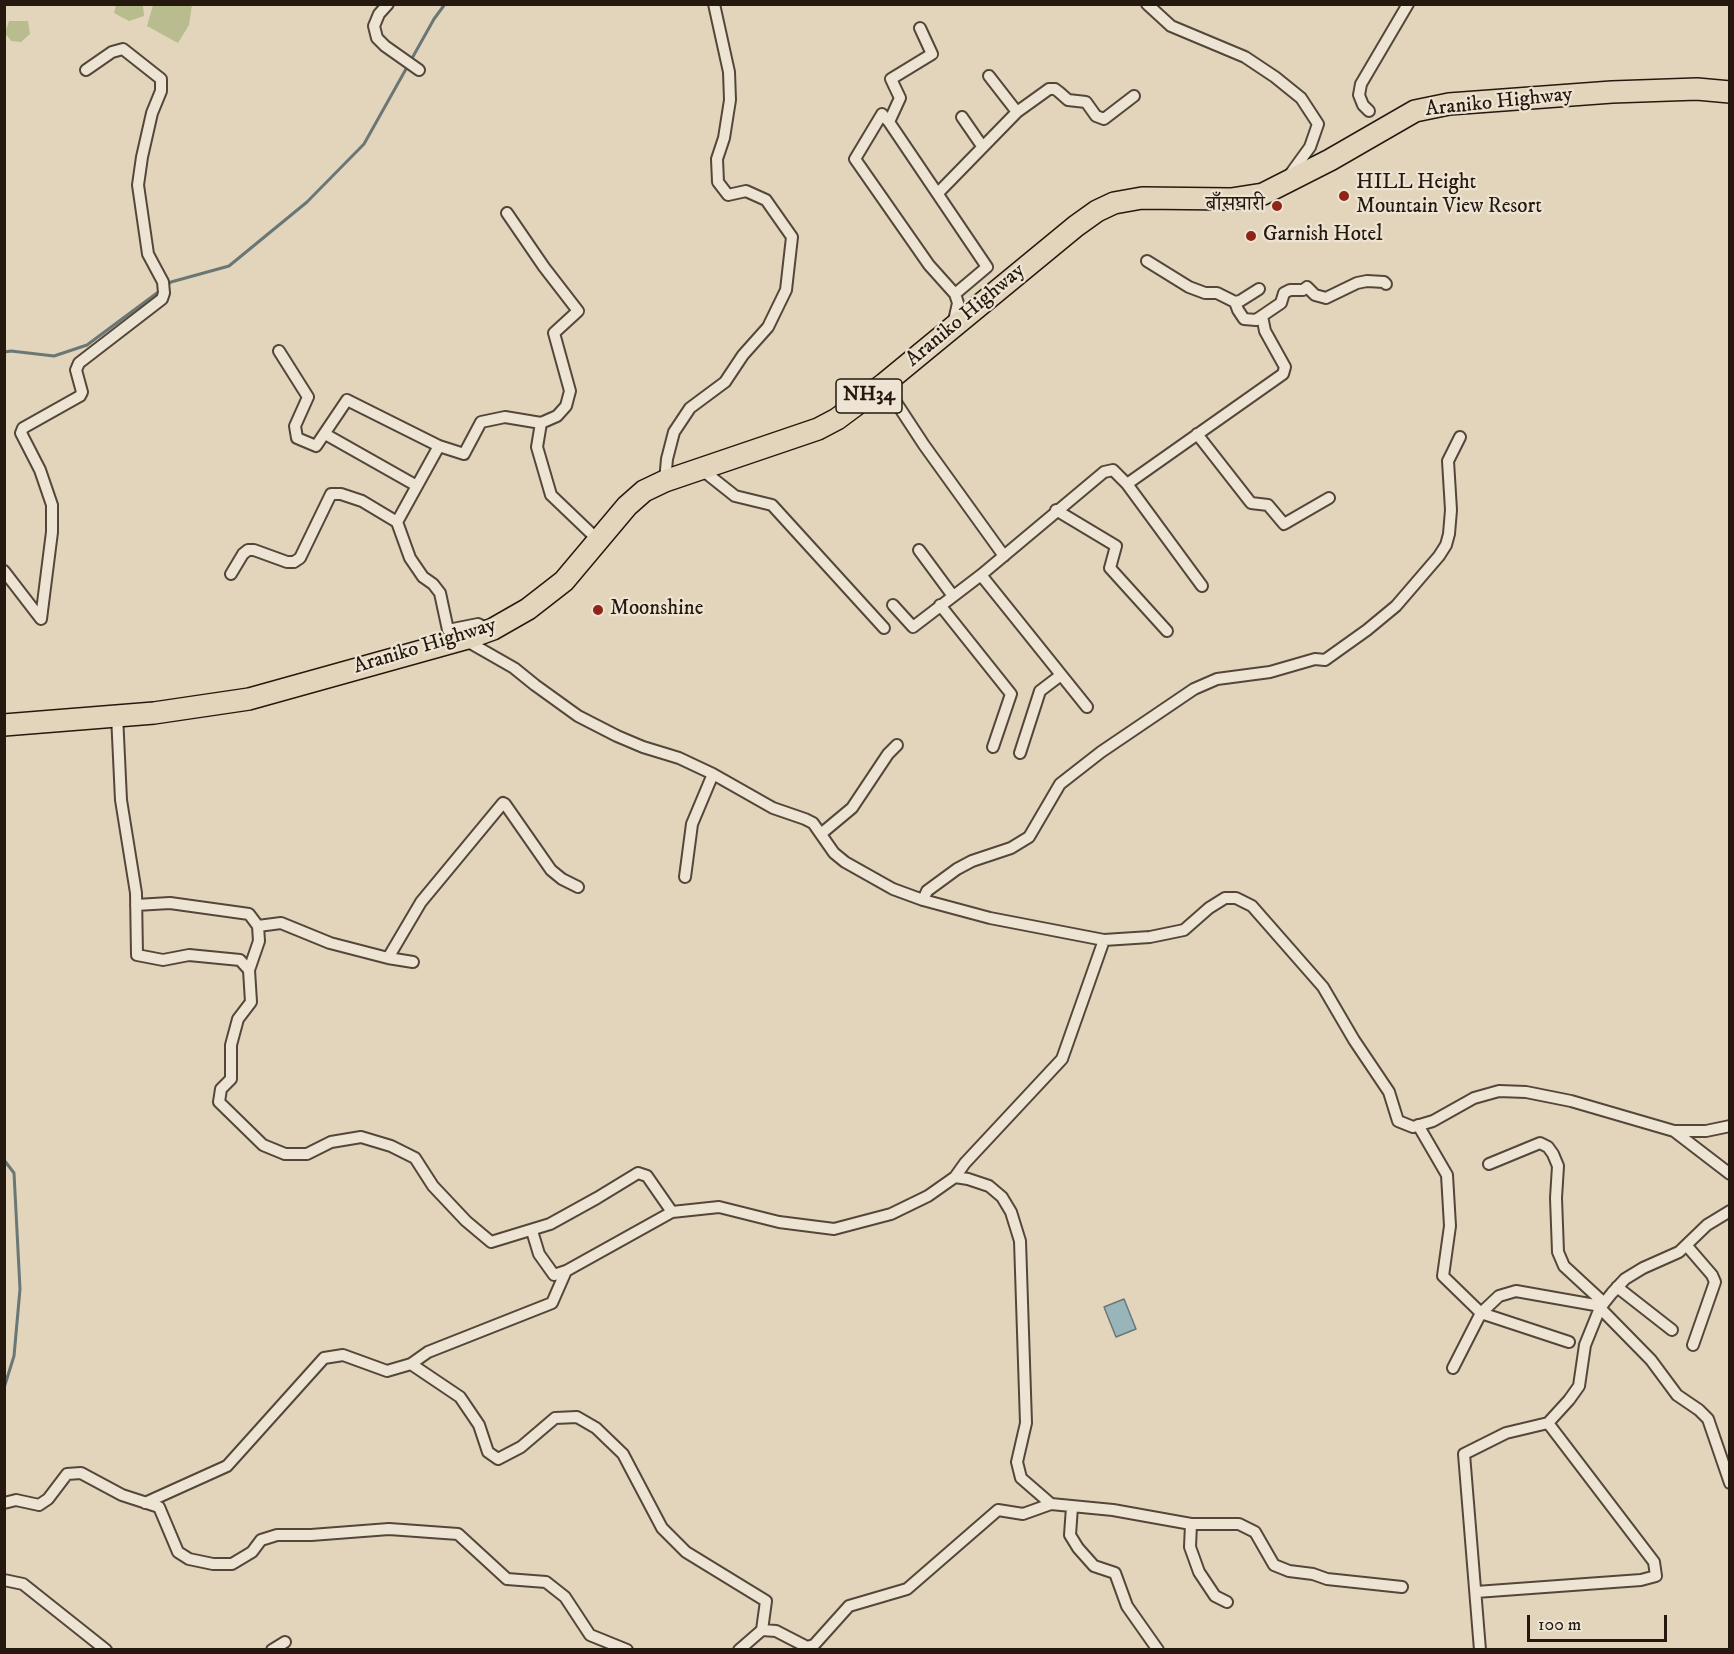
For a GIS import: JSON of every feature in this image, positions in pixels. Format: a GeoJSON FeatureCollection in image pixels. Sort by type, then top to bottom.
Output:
{"type":"FeatureCollection","features":[{"type":"Feature","properties":{"kind":"highway","name":"Araniko Highway"},"geometry":{"type":"LineString","coordinates":[[4,725],[154,712],[249,699],[476,635],[528,609],[553,591],[581,562],[627,506],[644,491],[665,481],[818,429],[837,419],[884,384],[1076,226],[1114,203],[1129,199],[1151,198],[1232,199],[1263,194],[1282,186],[1416,111],[1449,104],[1612,92],[1697,89],[1730,92]]}},
{"type":"Feature","properties":{"kind":"street"},"geometry":{"type":"LineString","coordinates":[[388,4],[379,14],[374,26],[377,38],[419,70]]}},
{"type":"Feature","properties":{"kind":"street"},"geometry":{"type":"LineString","coordinates":[[665,481],[667,459],[674,432],[690,408],[725,382],[743,355],[768,327],[786,290],[792,237],[766,200],[746,191],[728,195],[718,182],[717,159],[724,138],[730,100],[729,72],[714,4]]}},
{"type":"Feature","properties":{"kind":"street"},"geometry":{"type":"LineString","coordinates":[[1146,4],[1171,26],[1245,57],[1301,98],[1318,124],[1310,147],[1282,186]]}},
{"type":"Feature","properties":{"kind":"street"},"geometry":{"type":"LineString","coordinates":[[1369,111],[1359,95],[1362,84],[1408,4]]}},
{"type":"Feature","properties":{"kind":"street"},"geometry":{"type":"LineString","coordinates":[[889,122],[900,98],[891,79],[932,54],[920,28]]}},
{"type":"Feature","properties":{"kind":"street"},"geometry":{"type":"LineString","coordinates":[[4,571],[41,619],[52,505],[40,470],[21,433],[26,425],[80,396],[82,392],[76,370],[79,363],[162,299],[164,288],[148,254],[138,185],[152,114],[161,91],[161,79],[123,49],[112,52],[86,70]]}},
{"type":"Feature","properties":{"kind":"street"},"geometry":{"type":"LineString","coordinates":[[989,76],[1017,112]]}},
{"type":"Feature","properties":{"kind":"street"},"geometry":{"type":"LineString","coordinates":[[938,193],[1017,112],[1049,89],[1055,89],[1068,100],[1086,102],[1096,116],[1104,119],[1134,96]]}},
{"type":"Feature","properties":{"kind":"street"},"geometry":{"type":"LineString","coordinates":[[952,329],[958,303],[955,294],[929,265],[855,159],[882,114],[987,267],[955,294]]}},
{"type":"Feature","properties":{"kind":"street"},"geometry":{"type":"LineString","coordinates":[[962,117],[982,146]]}},
{"type":"Feature","properties":{"kind":"street"},"geometry":{"type":"LineString","coordinates":[[279,351],[308,397],[295,426],[297,438],[316,446],[347,400],[439,446],[464,454],[481,422],[505,417],[541,423],[557,416],[566,406],[570,391],[554,333],[579,311],[544,267],[507,213]]}},
{"type":"Feature","properties":{"kind":"street"},"geometry":{"type":"LineString","coordinates":[[1147,261],[1189,287],[1205,293],[1217,293],[1235,302],[1240,302],[1259,289]]}},
{"type":"Feature","properties":{"kind":"street"},"geometry":{"type":"LineString","coordinates":[[1235,302],[1245,319],[1256,320],[1281,303],[1284,293],[1290,290],[1303,290],[1307,287],[1315,295],[1326,298],[1357,283],[1366,281],[1386,284]]}},
{"type":"Feature","properties":{"kind":"street"},"geometry":{"type":"LineString","coordinates":[[1127,484],[1283,374],[1285,367],[1265,331],[1262,316]]}},
{"type":"Feature","properties":{"kind":"street"},"geometry":{"type":"LineString","coordinates":[[884,384],[924,445],[1004,556]]}},
{"type":"Feature","properties":{"kind":"street"},"geometry":{"type":"LineString","coordinates":[[541,423],[537,447],[551,495],[597,540]]}},
{"type":"Feature","properties":{"kind":"street"},"geometry":{"type":"LineString","coordinates":[[325,434],[417,486]]}},
{"type":"Feature","properties":{"kind":"street"},"geometry":{"type":"LineString","coordinates":[[1197,434],[1251,502],[1268,505],[1284,524],[1329,498]]}},
{"type":"Feature","properties":{"kind":"street"},"geometry":{"type":"LineString","coordinates":[[923,900],[927,891],[957,869],[1021,842],[1034,828],[1060,784],[1101,752],[1194,689],[1217,679],[1270,672],[1315,659],[1325,660],[1396,606],[1446,545],[1451,510],[1448,461],[1460,437]]}},
{"type":"Feature","properties":{"kind":"street"},"geometry":{"type":"LineString","coordinates":[[397,522],[439,446]]}},
{"type":"Feature","properties":{"kind":"street"},"geometry":{"type":"LineString","coordinates":[[701,469],[735,496],[772,506],[884,628]]}},
{"type":"Feature","properties":{"kind":"street"},"geometry":{"type":"LineString","coordinates":[[893,605],[913,627],[981,575],[1104,472],[1113,470],[1127,484],[1202,586]]}},
{"type":"Feature","properties":{"kind":"street"},"geometry":{"type":"LineString","coordinates":[[231,574],[248,550],[287,562],[294,562],[300,558],[331,494],[341,494],[362,501],[397,522],[410,558],[423,578],[433,584],[440,593],[448,630],[478,624],[482,626],[472,644],[514,668],[578,716],[625,740],[679,758],[713,774],[773,808],[805,819],[822,833],[834,853],[893,888],[923,900],[990,918],[1104,940],[1150,937],[1184,930],[1209,908],[1225,898],[1236,898],[1252,906],[1323,987],[1354,1040],[1389,1092],[1398,1121],[1413,1127],[1433,1121],[1474,1098],[1499,1091],[1526,1092],[1571,1101],[1674,1131],[1706,1131],[1730,1126]]}},
{"type":"Feature","properties":{"kind":"street"},"geometry":{"type":"LineString","coordinates":[[1056,510],[1116,546],[1110,568],[1167,631]]}},
{"type":"Feature","properties":{"kind":"street"},"geometry":{"type":"LineString","coordinates":[[919,550],[953,596]]}},
{"type":"Feature","properties":{"kind":"street"},"geometry":{"type":"LineString","coordinates":[[981,575],[1087,707]]}},
{"type":"Feature","properties":{"kind":"street"},"geometry":{"type":"LineString","coordinates":[[940,605],[1011,694],[993,747]]}},
{"type":"Feature","properties":{"kind":"street"},"geometry":{"type":"LineString","coordinates":[[1020,753],[1040,691],[1061,675]]}},
{"type":"Feature","properties":{"kind":"street"},"geometry":{"type":"LineString","coordinates":[[117,715],[121,800],[136,905],[137,955],[163,960],[189,955],[240,960],[249,970]]}},
{"type":"Feature","properties":{"kind":"street"},"geometry":{"type":"LineString","coordinates":[[822,833],[852,808],[888,754],[897,745]]}},
{"type":"Feature","properties":{"kind":"street"},"geometry":{"type":"LineString","coordinates":[[685,877],[692,824],[713,774]]}},
{"type":"Feature","properties":{"kind":"street"},"geometry":{"type":"LineString","coordinates":[[388,958],[421,902],[503,803],[551,870],[578,887]]}},
{"type":"Feature","properties":{"kind":"street"},"geometry":{"type":"LineString","coordinates":[[136,905],[170,903],[249,914],[258,926],[259,941],[249,970],[251,1002],[238,1019],[231,1046],[231,1079],[221,1089],[219,1102],[263,1145],[285,1154],[307,1154],[331,1143],[361,1137],[391,1146],[415,1158],[433,1186],[466,1221],[491,1242],[550,1224],[638,1173],[647,1176],[672,1212]]}},
{"type":"Feature","properties":{"kind":"street"},"geometry":{"type":"LineString","coordinates":[[258,926],[281,923],[324,941],[388,958],[413,962]]}},
{"type":"Feature","properties":{"kind":"street"},"geometry":{"type":"LineString","coordinates":[[532,1231],[539,1254],[554,1275],[566,1271],[672,1212],[719,1207],[778,1222],[834,1229],[891,1214],[928,1196],[955,1177],[965,1163],[1062,1059],[1104,940]]}},
{"type":"Feature","properties":{"kind":"street"},"geometry":{"type":"LineString","coordinates":[[1418,1125],[1447,1175],[1450,1226],[1443,1276],[1473,1307],[1482,1313],[1569,1342]]}},
{"type":"Feature","properties":{"kind":"street"},"geometry":{"type":"LineString","coordinates":[[1674,1131],[1730,1174]]}},
{"type":"Feature","properties":{"kind":"street"},"geometry":{"type":"LineString","coordinates":[[1489,1164],[1540,1143],[1548,1147],[1558,1166],[1556,1198],[1558,1252],[1564,1266],[1651,1360],[1677,1395],[1699,1410],[1707,1419],[1730,1483]]}},
{"type":"Feature","properties":{"kind":"street"},"geometry":{"type":"LineString","coordinates":[[955,1177],[988,1186],[1002,1197],[1011,1212],[1020,1241],[1026,1423],[1017,1462],[1021,1478],[1051,1504]]}},
{"type":"Feature","properties":{"kind":"street"},"geometry":{"type":"LineString","coordinates":[[1480,1650],[1464,1454],[1506,1433],[1548,1423],[1569,1400],[1578,1386],[1585,1345],[1602,1305],[1617,1287],[1643,1268],[1679,1252],[1707,1225],[1730,1211]]}},
{"type":"Feature","properties":{"kind":"street"},"geometry":{"type":"LineString","coordinates":[[1687,1246],[1712,1275],[1714,1282],[1693,1346]]}},
{"type":"Feature","properties":{"kind":"street"},"geometry":{"type":"LineString","coordinates":[[145,1503],[227,1466],[324,1358],[343,1355],[387,1371],[411,1364],[428,1352],[552,1303],[566,1271]]}},
{"type":"Feature","properties":{"kind":"street"},"geometry":{"type":"LineString","coordinates":[[1617,1287],[1672,1330]]}},
{"type":"Feature","properties":{"kind":"street"},"geometry":{"type":"LineString","coordinates":[[1453,1368],[1482,1313],[1499,1296],[1516,1291],[1602,1305]]}},
{"type":"Feature","properties":{"kind":"street"},"geometry":{"type":"LineString","coordinates":[[411,1364],[460,1397],[479,1425],[488,1452],[498,1459],[521,1447],[555,1418],[577,1417],[596,1428],[623,1454],[662,1528],[686,1552],[766,1601],[762,1630],[739,1650]]}},
{"type":"Feature","properties":{"kind":"street"},"geometry":{"type":"LineString","coordinates":[[1476,1592],[1641,1580],[1656,1576],[1654,1562],[1548,1423]]}},
{"type":"Feature","properties":{"kind":"street"},"geometry":{"type":"LineString","coordinates":[[4,1503],[16,1500],[39,1505],[48,1499],[67,1474],[81,1473],[122,1495],[159,1508],[178,1552],[189,1559],[213,1564],[232,1564],[252,1552],[261,1540],[277,1535],[311,1535],[389,1529],[458,1534],[507,1579],[546,1582],[565,1597],[590,1635],[627,1650]]}},
{"type":"Feature","properties":{"kind":"street"},"geometry":{"type":"LineString","coordinates":[[762,1630],[776,1631],[807,1647],[814,1645],[849,1606],[907,1589],[998,1510],[1023,1514],[1051,1504],[1113,1510],[1191,1524],[1236,1523],[1253,1530],[1274,1565],[1289,1571],[1313,1574],[1327,1579],[1402,1587]]}},
{"type":"Feature","properties":{"kind":"street"},"geometry":{"type":"LineString","coordinates":[[1072,1507],[1069,1527],[1074,1542],[1094,1566],[1115,1573],[1127,1606],[1154,1648]]}},
{"type":"Feature","properties":{"kind":"street"},"geometry":{"type":"LineString","coordinates":[[1191,1524],[1190,1546],[1199,1572],[1215,1596],[1227,1602]]}},
{"type":"Feature","properties":{"kind":"street"},"geometry":{"type":"LineString","coordinates":[[4,1580],[23,1584],[106,1650]]}},
{"type":"Feature","properties":{"kind":"street"},"geometry":{"type":"LineString","coordinates":[[272,1650],[285,1642]]}},
{"type":"Feature","properties":{"kind":"green space"},"geometry":{"type":"Polygon","coordinates":[[[116,5],[143,5],[144,16],[129,21],[114,13],[116,5]]]}},
{"type":"Feature","properties":{"kind":"green space"},"geometry":{"type":"Polygon","coordinates":[[[153,5],[192,5],[189,25],[178,43],[147,26],[153,5]]]}},
{"type":"Feature","properties":{"kind":"green space"},"geometry":{"type":"Polygon","coordinates":[[[9,21],[28,21],[30,34],[21,42],[11,41],[5,33],[9,21]]]}},
{"type":"Feature","properties":{"kind":"water"},"geometry":{"type":"Polygon","coordinates":[[[1124,1299],[1136,1329],[1116,1337],[1104,1307],[1124,1299]]]}},
{"type":"Feature","properties":{"kind":"waterway"},"geometry":{"type":"LineString","coordinates":[[166,286],[171,282],[229,266],[307,202],[364,144],[434,19],[445,4]]}},
{"type":"Feature","properties":{"kind":"waterway"},"geometry":{"type":"LineString","coordinates":[[4,352],[54,356],[87,345],[161,290]]}},
{"type":"Feature","properties":{"kind":"waterway"},"geometry":{"type":"LineString","coordinates":[[4,1160],[14,1173],[20,1289],[14,1356],[4,1388]]}},
{"type":"Feature","properties":{"kind":"place","name":"HILL Height Mountain View Resort"},"geometry":{"type":"Point","coordinates":[1344,196]}},
{"type":"Feature","properties":{"kind":"place","name":"बाँसघारी"},"geometry":{"type":"Point","coordinates":[1277,206]}},
{"type":"Feature","properties":{"kind":"place","name":"Garnish Hotel"},"geometry":{"type":"Point","coordinates":[1251,236]}},
{"type":"Feature","properties":{"kind":"place","name":"Moonshine"},"geometry":{"type":"Point","coordinates":[598,610]}}]}
